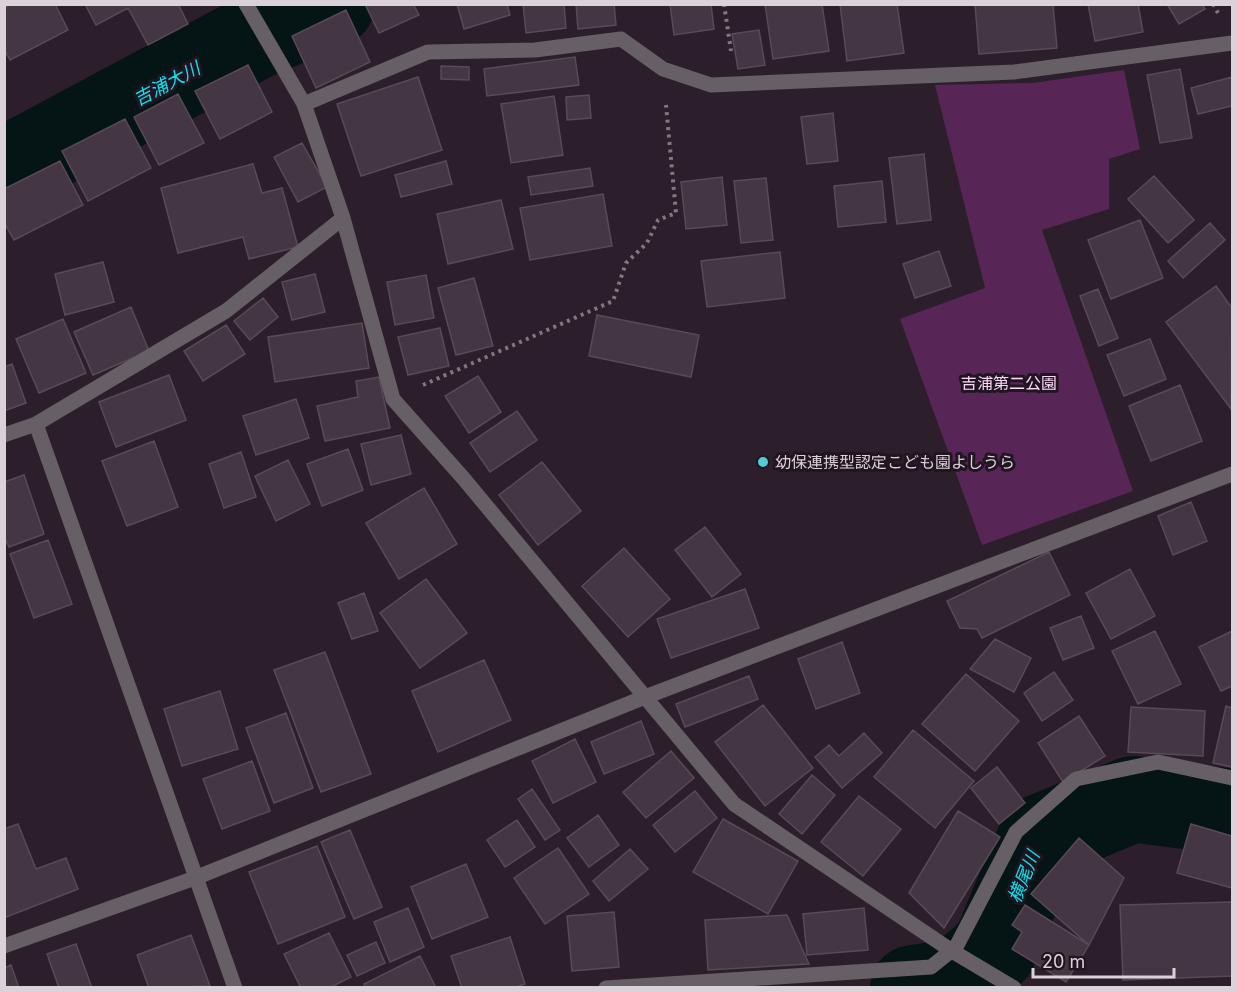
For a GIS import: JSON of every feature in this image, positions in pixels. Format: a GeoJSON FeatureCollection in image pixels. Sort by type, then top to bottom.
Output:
{"type":"FeatureCollection","features":[{"type":"Feature","properties":{"kind":"street"},"geometry":{"type":"LineString","coordinates":[[250,6],[304,104],[342,218],[393,399],[464,479],[734,804],[952,951],[1014,987]]}},
{"type":"Feature","properties":{"kind":"street"},"geometry":{"type":"LineString","coordinates":[[304,104],[428,52],[535,50],[621,39],[663,69],[711,85],[1014,72],[1233,43]]}},
{"type":"Feature","properties":{"kind":"street"},"geometry":{"type":"LineString","coordinates":[[4,435],[36,424],[226,310],[342,218]]}},
{"type":"Feature","properties":{"kind":"street"},"geometry":{"type":"LineString","coordinates":[[36,424],[235,987]]}},
{"type":"Feature","properties":{"kind":"street"},"geometry":{"type":"LineString","coordinates":[[4,946],[195,878],[645,697],[1233,474]]}},
{"type":"Feature","properties":{"kind":"street"},"geometry":{"type":"LineString","coordinates":[[606,987],[931,966],[952,951],[1016,832],[1076,779],[1158,762],[1233,778]]}},
{"type":"Feature","properties":{"kind":"path"},"geometry":{"type":"LineString","coordinates":[[724,4],[736,84]]}},
{"type":"Feature","properties":{"kind":"path"},"geometry":{"type":"LineString","coordinates":[[393,399],[613,301],[626,263],[647,243],[658,220],[676,213],[663,69]]}},
{"type":"Feature","properties":{"kind":"green space","name":"吉浦第二公園"},"geometry":{"type":"Polygon","coordinates":[[[1124,70],[1140,149],[1109,159],[1109,209],[1042,230],[1133,491],[982,545],[900,319],[985,288],[935,85],[1033,83],[1124,70]]]}},
{"type":"Feature","properties":{"kind":"building"},"geometry":{"type":"Polygon","coordinates":[[[11,4],[55,4],[68,30],[10,60],[4,49],[4,8],[11,4]]]}},
{"type":"Feature","properties":{"kind":"building"},"geometry":{"type":"Polygon","coordinates":[[[85,4],[178,4],[188,24],[148,45],[128,8],[96,25],[85,4]]]}},
{"type":"Feature","properties":{"kind":"building"},"geometry":{"type":"Polygon","coordinates":[[[365,4],[413,4],[419,15],[379,33],[365,4]]]}},
{"type":"Feature","properties":{"kind":"building"},"geometry":{"type":"Polygon","coordinates":[[[457,4],[507,4],[510,15],[464,29],[457,4]]]}},
{"type":"Feature","properties":{"kind":"building"},"geometry":{"type":"Polygon","coordinates":[[[523,4],[564,4],[566,28],[526,33],[523,4]]]}},
{"type":"Feature","properties":{"kind":"building"},"geometry":{"type":"Polygon","coordinates":[[[576,4],[614,4],[616,25],[578,29],[576,4]]]}},
{"type":"Feature","properties":{"kind":"building"},"geometry":{"type":"Polygon","coordinates":[[[670,4],[711,4],[714,29],[674,35],[670,4]]]}},
{"type":"Feature","properties":{"kind":"building"},"geometry":{"type":"Polygon","coordinates":[[[765,4],[822,4],[829,51],[773,59],[765,4]]]}},
{"type":"Feature","properties":{"kind":"building"},"geometry":{"type":"Polygon","coordinates":[[[840,4],[897,4],[904,53],[847,61],[840,4]]]}},
{"type":"Feature","properties":{"kind":"building"},"geometry":{"type":"Polygon","coordinates":[[[975,4],[1053,4],[1057,48],[979,54],[975,4]]]}},
{"type":"Feature","properties":{"kind":"building"},"geometry":{"type":"Polygon","coordinates":[[[1088,4],[1138,4],[1143,32],[1095,41],[1088,4]]]}},
{"type":"Feature","properties":{"kind":"building"},"geometry":{"type":"Polygon","coordinates":[[[1167,4],[1202,4],[1205,9],[1179,24],[1167,4]]]}},
{"type":"Feature","properties":{"kind":"building"},"geometry":{"type":"Polygon","coordinates":[[[346,10],[370,62],[316,88],[292,36],[346,10]]]}},
{"type":"Feature","properties":{"kind":"building"},"geometry":{"type":"Polygon","coordinates":[[[759,30],[765,65],[738,69],[732,34],[759,30]]]}},
{"type":"Feature","properties":{"kind":"building"},"geometry":{"type":"Polygon","coordinates":[[[575,57],[579,85],[487,96],[484,69],[575,57]]]}},
{"type":"Feature","properties":{"kind":"building"},"geometry":{"type":"Polygon","coordinates":[[[248,65],[272,112],[220,139],[195,91],[248,65]]]}},
{"type":"Feature","properties":{"kind":"building"},"geometry":{"type":"Polygon","coordinates":[[[441,66],[469,67],[469,80],[441,79],[441,66]]]}},
{"type":"Feature","properties":{"kind":"building"},"geometry":{"type":"Polygon","coordinates":[[[1180,69],[1192,138],[1160,143],[1147,75],[1180,69]]]}},
{"type":"Feature","properties":{"kind":"building"},"geometry":{"type":"Polygon","coordinates":[[[418,77],[442,150],[361,176],[337,104],[418,77]]]}},
{"type":"Feature","properties":{"kind":"building"},"geometry":{"type":"Polygon","coordinates":[[[1232,77],[1232,106],[1198,114],[1191,88],[1232,77]]]}},
{"type":"Feature","properties":{"kind":"building"},"geometry":{"type":"Polygon","coordinates":[[[178,94],[204,143],[159,165],[134,117],[178,94]]]}},
{"type":"Feature","properties":{"kind":"building"},"geometry":{"type":"Polygon","coordinates":[[[589,95],[591,118],[567,120],[566,97],[589,95]]]}},
{"type":"Feature","properties":{"kind":"building"},"geometry":{"type":"Polygon","coordinates":[[[554,96],[563,155],[511,163],[501,104],[554,96]]]}},
{"type":"Feature","properties":{"kind":"building"},"geometry":{"type":"Polygon","coordinates":[[[833,113],[838,161],[807,164],[801,117],[833,113]]]}},
{"type":"Feature","properties":{"kind":"building"},"geometry":{"type":"Polygon","coordinates":[[[125,119],[151,168],[88,201],[62,151],[125,119]]]}},
{"type":"Feature","properties":{"kind":"building"},"geometry":{"type":"Polygon","coordinates":[[[302,143],[327,187],[298,202],[274,157],[302,143]]]}},
{"type":"Feature","properties":{"kind":"building"},"geometry":{"type":"Polygon","coordinates":[[[924,154],[931,220],[897,224],[889,158],[924,154]]]}},
{"type":"Feature","properties":{"kind":"building"},"geometry":{"type":"Polygon","coordinates":[[[60,161],[83,205],[14,240],[4,222],[4,189],[60,161]]]}},
{"type":"Feature","properties":{"kind":"building"},"geometry":{"type":"Polygon","coordinates":[[[446,161],[452,184],[401,197],[395,175],[446,161]]]}},
{"type":"Feature","properties":{"kind":"building"},"geometry":{"type":"Polygon","coordinates":[[[253,164],[262,193],[282,188],[298,247],[249,259],[243,237],[178,253],[161,188],[253,164]]]}},
{"type":"Feature","properties":{"kind":"building"},"geometry":{"type":"Polygon","coordinates":[[[590,168],[593,186],[531,195],[528,177],[590,168]]]}},
{"type":"Feature","properties":{"kind":"building"},"geometry":{"type":"Polygon","coordinates":[[[1154,176],[1194,220],[1168,243],[1128,199],[1154,176]]]}},
{"type":"Feature","properties":{"kind":"building"},"geometry":{"type":"Polygon","coordinates":[[[722,177],[727,225],[686,229],[681,182],[722,177]]]}},
{"type":"Feature","properties":{"kind":"building"},"geometry":{"type":"Polygon","coordinates":[[[766,178],[773,240],[741,243],[734,181],[766,178]]]}},
{"type":"Feature","properties":{"kind":"building"},"geometry":{"type":"Polygon","coordinates":[[[882,181],[886,222],[838,227],[834,186],[882,181]]]}},
{"type":"Feature","properties":{"kind":"building"},"geometry":{"type":"Polygon","coordinates":[[[603,194],[612,246],[530,260],[520,208],[603,194]]]}},
{"type":"Feature","properties":{"kind":"building"},"geometry":{"type":"Polygon","coordinates":[[[501,200],[513,249],[448,264],[437,214],[501,200]]]}},
{"type":"Feature","properties":{"kind":"building"},"geometry":{"type":"Polygon","coordinates":[[[1140,220],[1163,278],[1111,299],[1088,240],[1140,220]]]}},
{"type":"Feature","properties":{"kind":"building"},"geometry":{"type":"Polygon","coordinates":[[[1210,223],[1225,240],[1183,278],[1168,261],[1210,223]]]}},
{"type":"Feature","properties":{"kind":"building"},"geometry":{"type":"Polygon","coordinates":[[[939,251],[951,286],[915,298],[903,264],[939,251]]]}},
{"type":"Feature","properties":{"kind":"building"},"geometry":{"type":"Polygon","coordinates":[[[780,252],[785,298],[707,307],[701,261],[780,252]]]}},
{"type":"Feature","properties":{"kind":"building"},"geometry":{"type":"Polygon","coordinates":[[[103,262],[114,302],[65,315],[55,274],[103,262]]]}},
{"type":"Feature","properties":{"kind":"building"},"geometry":{"type":"Polygon","coordinates":[[[315,274],[325,312],[292,320],[282,282],[315,274]]]}},
{"type":"Feature","properties":{"kind":"building"},"geometry":{"type":"Polygon","coordinates":[[[426,275],[434,318],[395,325],[387,282],[426,275]]]}},
{"type":"Feature","properties":{"kind":"building"},"geometry":{"type":"Polygon","coordinates":[[[474,278],[493,346],[456,355],[438,288],[474,278]]]}},
{"type":"Feature","properties":{"kind":"building"},"geometry":{"type":"Polygon","coordinates":[[[1216,286],[1232,308],[1231,409],[1166,322],[1216,286]]]}},
{"type":"Feature","properties":{"kind":"building"},"geometry":{"type":"Polygon","coordinates":[[[1098,289],[1118,338],[1099,346],[1080,296],[1098,289]]]}},
{"type":"Feature","properties":{"kind":"building"},"geometry":{"type":"Polygon","coordinates":[[[263,298],[278,317],[250,340],[234,321],[263,298]]]}},
{"type":"Feature","properties":{"kind":"building"},"geometry":{"type":"Polygon","coordinates":[[[131,307],[149,351],[93,375],[74,332],[131,307]]]}},
{"type":"Feature","properties":{"kind":"building"},"geometry":{"type":"Polygon","coordinates":[[[597,315],[699,335],[691,377],[589,356],[597,315]]]}},
{"type":"Feature","properties":{"kind":"building"},"geometry":{"type":"Polygon","coordinates":[[[63,319],[86,373],[39,393],[16,339],[63,319]]]}},
{"type":"Feature","properties":{"kind":"building"},"geometry":{"type":"Polygon","coordinates":[[[362,323],[369,368],[275,382],[268,337],[362,323]]]}},
{"type":"Feature","properties":{"kind":"building"},"geometry":{"type":"Polygon","coordinates":[[[226,325],[245,354],[203,381],[184,351],[226,325]]]}},
{"type":"Feature","properties":{"kind":"building"},"geometry":{"type":"Polygon","coordinates":[[[440,328],[449,366],[408,375],[398,337],[440,328]]]}},
{"type":"Feature","properties":{"kind":"building"},"geometry":{"type":"Polygon","coordinates":[[[1150,339],[1166,379],[1124,396],[1107,355],[1150,339]]]}},
{"type":"Feature","properties":{"kind":"building"},"geometry":{"type":"Polygon","coordinates":[[[12,364],[26,403],[4,411],[4,367],[12,364]]]}},
{"type":"Feature","properties":{"kind":"building"},"geometry":{"type":"Polygon","coordinates":[[[169,375],[186,420],[116,447],[99,402],[169,375]]]}},
{"type":"Feature","properties":{"kind":"building"},"geometry":{"type":"Polygon","coordinates":[[[478,376],[501,412],[469,433],[445,396],[478,376]]]}},
{"type":"Feature","properties":{"kind":"building"},"geometry":{"type":"Polygon","coordinates":[[[379,377],[390,428],[325,441],[317,406],[358,397],[356,381],[379,377]]]}},
{"type":"Feature","properties":{"kind":"building"},"geometry":{"type":"Polygon","coordinates":[[[1180,385],[1202,441],[1151,461],[1129,406],[1180,385]]]}},
{"type":"Feature","properties":{"kind":"building"},"geometry":{"type":"Polygon","coordinates":[[[296,399],[309,438],[256,455],[243,416],[296,399]]]}},
{"type":"Feature","properties":{"kind":"building"},"geometry":{"type":"Polygon","coordinates":[[[517,411],[537,440],[490,472],[470,443],[517,411]]]}},
{"type":"Feature","properties":{"kind":"building"},"geometry":{"type":"Polygon","coordinates":[[[401,435],[411,474],[371,485],[361,444],[401,435]]]}},
{"type":"Feature","properties":{"kind":"building"},"geometry":{"type":"Polygon","coordinates":[[[154,441],[178,507],[127,526],[102,461],[154,441]]]}},
{"type":"Feature","properties":{"kind":"building"},"geometry":{"type":"Polygon","coordinates":[[[348,449],[363,490],[322,506],[307,464],[348,449]]]}},
{"type":"Feature","properties":{"kind":"building"},"geometry":{"type":"Polygon","coordinates":[[[241,452],[256,497],[224,508],[209,464],[241,452]]]}},
{"type":"Feature","properties":{"kind":"building"},"geometry":{"type":"Polygon","coordinates":[[[288,460],[310,504],[276,521],[255,476],[288,460]]]}},
{"type":"Feature","properties":{"kind":"building"},"geometry":{"type":"Polygon","coordinates":[[[542,462],[581,511],[538,545],[499,495],[542,462]]]}},
{"type":"Feature","properties":{"kind":"building"},"geometry":{"type":"Polygon","coordinates":[[[24,475],[44,534],[9,547],[4,536],[4,482],[24,475]]]}},
{"type":"Feature","properties":{"kind":"building"},"geometry":{"type":"Polygon","coordinates":[[[424,488],[457,544],[399,579],[366,523],[424,488]]]}},
{"type":"Feature","properties":{"kind":"building"},"geometry":{"type":"Polygon","coordinates":[[[1191,502],[1207,541],[1173,555],[1158,516],[1191,502]]]}},
{"type":"Feature","properties":{"kind":"building"},"geometry":{"type":"Polygon","coordinates":[[[705,527],[741,574],[712,597],[675,550],[705,527]]]}},
{"type":"Feature","properties":{"kind":"building"},"geometry":{"type":"Polygon","coordinates":[[[48,540],[72,604],[34,618],[10,554],[48,540]]]}},
{"type":"Feature","properties":{"kind":"building"},"geometry":{"type":"Polygon","coordinates":[[[624,548],[670,599],[628,637],[582,586],[624,548]]]}},
{"type":"Feature","properties":{"kind":"building"},"geometry":{"type":"Polygon","coordinates":[[[1049,552],[1070,595],[982,638],[977,629],[960,628],[947,601],[1049,552]]]}},
{"type":"Feature","properties":{"kind":"building"},"geometry":{"type":"Polygon","coordinates":[[[1130,569],[1155,616],[1111,639],[1086,593],[1130,569]]]}},
{"type":"Feature","properties":{"kind":"building"},"geometry":{"type":"Polygon","coordinates":[[[426,579],[467,633],[420,668],[380,613],[426,579]]]}},
{"type":"Feature","properties":{"kind":"building"},"geometry":{"type":"Polygon","coordinates":[[[745,589],[759,628],[671,658],[657,619],[745,589]]]}},
{"type":"Feature","properties":{"kind":"building"},"geometry":{"type":"Polygon","coordinates":[[[364,593],[378,631],[352,639],[338,603],[364,593]]]}},
{"type":"Feature","properties":{"kind":"building"},"geometry":{"type":"Polygon","coordinates":[[[1081,616],[1094,648],[1063,660],[1050,628],[1081,616]]]}},
{"type":"Feature","properties":{"kind":"building"},"geometry":{"type":"Polygon","coordinates":[[[1155,631],[1181,684],[1138,704],[1112,651],[1155,631]]]}},
{"type":"Feature","properties":{"kind":"building"},"geometry":{"type":"Polygon","coordinates":[[[1232,631],[1232,686],[1221,691],[1199,647],[1232,631]]]}},
{"type":"Feature","properties":{"kind":"building"},"geometry":{"type":"Polygon","coordinates":[[[995,639],[1031,658],[1014,692],[970,669],[995,639]]]}},
{"type":"Feature","properties":{"kind":"building"},"geometry":{"type":"Polygon","coordinates":[[[842,642],[860,693],[816,709],[798,659],[842,642]]]}},
{"type":"Feature","properties":{"kind":"building"},"geometry":{"type":"Polygon","coordinates":[[[325,652],[371,774],[321,792],[274,670],[325,652]]]}},
{"type":"Feature","properties":{"kind":"building"},"geometry":{"type":"Polygon","coordinates":[[[484,660],[511,720],[438,752],[412,691],[484,660]]]}},
{"type":"Feature","properties":{"kind":"building"},"geometry":{"type":"Polygon","coordinates":[[[1054,672],[1073,700],[1042,721],[1024,693],[1054,672]]]}},
{"type":"Feature","properties":{"kind":"building"},"geometry":{"type":"Polygon","coordinates":[[[966,674],[1019,721],[975,771],[922,724],[966,674]]]}},
{"type":"Feature","properties":{"kind":"building"},"geometry":{"type":"Polygon","coordinates":[[[749,676],[758,699],[685,727],[676,704],[749,676]]]}},
{"type":"Feature","properties":{"kind":"building"},"geometry":{"type":"Polygon","coordinates":[[[220,691],[238,749],[182,766],[164,709],[220,691]]]}},
{"type":"Feature","properties":{"kind":"building"},"geometry":{"type":"Polygon","coordinates":[[[763,705],[813,768],[765,806],[715,742],[763,705]]]}},
{"type":"Feature","properties":{"kind":"building"},"geometry":{"type":"Polygon","coordinates":[[[1226,706],[1232,708],[1232,767],[1213,763],[1226,706]]]}},
{"type":"Feature","properties":{"kind":"building"},"geometry":{"type":"Polygon","coordinates":[[[1131,707],[1205,711],[1203,756],[1128,752],[1131,707]]]}},
{"type":"Feature","properties":{"kind":"building"},"geometry":{"type":"Polygon","coordinates":[[[286,713],[313,788],[274,803],[246,728],[286,713]]]}},
{"type":"Feature","properties":{"kind":"building"},"geometry":{"type":"Polygon","coordinates":[[[1079,716],[1105,756],[1063,782],[1038,743],[1079,716]]]}},
{"type":"Feature","properties":{"kind":"building"},"geometry":{"type":"Polygon","coordinates":[[[641,721],[654,754],[604,774],[591,742],[641,721]]]}},
{"type":"Feature","properties":{"kind":"building"},"geometry":{"type":"Polygon","coordinates":[[[913,730],[974,781],[935,828],[874,777],[913,730]]]}},
{"type":"Feature","properties":{"kind":"building"},"geometry":{"type":"Polygon","coordinates":[[[864,733],[882,753],[842,788],[815,757],[829,745],[839,756],[864,733]]]}},
{"type":"Feature","properties":{"kind":"building"},"geometry":{"type":"Polygon","coordinates":[[[575,739],[596,782],[553,803],[532,761],[575,739]]]}},
{"type":"Feature","properties":{"kind":"building"},"geometry":{"type":"Polygon","coordinates":[[[671,751],[694,778],[646,818],[623,792],[671,751]]]}},
{"type":"Feature","properties":{"kind":"building"},"geometry":{"type":"Polygon","coordinates":[[[252,761],[270,811],[222,829],[203,779],[252,761]]]}},
{"type":"Feature","properties":{"kind":"building"},"geometry":{"type":"Polygon","coordinates":[[[997,767],[1025,803],[999,824],[971,788],[997,767]]]}},
{"type":"Feature","properties":{"kind":"building"},"geometry":{"type":"Polygon","coordinates":[[[812,775],[835,795],[802,834],[779,814],[812,775]]]}},
{"type":"Feature","properties":{"kind":"building"},"geometry":{"type":"Polygon","coordinates":[[[532,789],[560,830],[545,840],[518,799],[532,789]]]}},
{"type":"Feature","properties":{"kind":"building"},"geometry":{"type":"Polygon","coordinates":[[[695,791],[717,818],[675,852],[653,825],[695,791]]]}},
{"type":"Feature","properties":{"kind":"building"},"geometry":{"type":"Polygon","coordinates":[[[859,796],[901,829],[863,876],[821,842],[859,796]]]}},
{"type":"Feature","properties":{"kind":"building"},"geometry":{"type":"Polygon","coordinates":[[[958,811],[1000,837],[944,928],[909,893],[958,811]]]}},
{"type":"Feature","properties":{"kind":"building"},"geometry":{"type":"Polygon","coordinates":[[[598,815],[619,845],[589,867],[567,838],[598,815]]]}},
{"type":"Feature","properties":{"kind":"building"},"geometry":{"type":"Polygon","coordinates":[[[723,819],[798,861],[768,914],[693,872],[723,819]]]}},
{"type":"Feature","properties":{"kind":"building"},"geometry":{"type":"Polygon","coordinates":[[[517,820],[535,847],[505,867],[487,840],[517,820]]]}},
{"type":"Feature","properties":{"kind":"building"},"geometry":{"type":"Polygon","coordinates":[[[18,824],[36,869],[66,858],[78,889],[4,918],[4,829],[18,824]]]}},
{"type":"Feature","properties":{"kind":"building"},"geometry":{"type":"Polygon","coordinates":[[[1191,824],[1232,836],[1232,888],[1177,873],[1191,824]]]}},
{"type":"Feature","properties":{"kind":"building"},"geometry":{"type":"Polygon","coordinates":[[[350,830],[382,907],[354,919],[321,842],[350,830]]]}},
{"type":"Feature","properties":{"kind":"building"},"geometry":{"type":"Polygon","coordinates":[[[1079,838],[1124,878],[1089,945],[1031,894],[1079,838]]]}},
{"type":"Feature","properties":{"kind":"building"},"geometry":{"type":"Polygon","coordinates":[[[317,846],[345,917],[278,944],[249,872],[317,846]]]}},
{"type":"Feature","properties":{"kind":"building"},"geometry":{"type":"Polygon","coordinates":[[[558,848],[589,894],[545,924],[514,878],[558,848]]]}},
{"type":"Feature","properties":{"kind":"building"},"geometry":{"type":"Polygon","coordinates":[[[630,849],[648,869],[609,901],[593,881],[630,849]]]}},
{"type":"Feature","properties":{"kind":"building"},"geometry":{"type":"Polygon","coordinates":[[[466,864],[488,917],[432,939],[411,887],[466,864]]]}},
{"type":"Feature","properties":{"kind":"building"},"geometry":{"type":"Polygon","coordinates":[[[1232,902],[1232,976],[1123,980],[1120,905],[1232,902]]]}},
{"type":"Feature","properties":{"kind":"building"},"geometry":{"type":"Polygon","coordinates":[[[1025,905],[1089,945],[1066,982],[1012,949],[1022,932],[1012,925],[1025,905]]]}},
{"type":"Feature","properties":{"kind":"building"},"geometry":{"type":"Polygon","coordinates":[[[408,908],[424,947],[390,962],[374,922],[408,908]]]}},
{"type":"Feature","properties":{"kind":"building"},"geometry":{"type":"Polygon","coordinates":[[[864,908],[868,950],[807,955],[803,914],[864,908]]]}},
{"type":"Feature","properties":{"kind":"building"},"geometry":{"type":"Polygon","coordinates":[[[614,912],[619,967],[572,971],[567,916],[614,912]]]}},
{"type":"Feature","properties":{"kind":"building"},"geometry":{"type":"Polygon","coordinates":[[[787,915],[809,964],[708,970],[705,920],[787,915]]]}},
{"type":"Feature","properties":{"kind":"building"},"geometry":{"type":"Polygon","coordinates":[[[329,933],[351,977],[329,988],[301,988],[284,954],[329,933]]]}},
{"type":"Feature","properties":{"kind":"building"},"geometry":{"type":"Polygon","coordinates":[[[191,935],[210,986],[149,988],[137,955],[191,935]]]}},
{"type":"Feature","properties":{"kind":"building"},"geometry":{"type":"Polygon","coordinates":[[[510,937],[525,984],[513,988],[462,988],[451,956],[510,937]]]}},
{"type":"Feature","properties":{"kind":"building"},"geometry":{"type":"Polygon","coordinates":[[[376,942],[385,963],[357,976],[347,955],[376,942]]]}},
{"type":"Feature","properties":{"kind":"building"},"geometry":{"type":"Polygon","coordinates":[[[76,944],[92,988],[59,988],[47,954],[76,944]]]}},
{"type":"Feature","properties":{"kind":"building"},"geometry":{"type":"Polygon","coordinates":[[[420,956],[436,988],[366,988],[364,984],[420,956]]]}},
{"type":"Feature","properties":{"kind":"building"},"geometry":{"type":"Polygon","coordinates":[[[11,965],[19,988],[4,988],[4,968],[11,965]]]}},
{"type":"Feature","properties":{"kind":"waterway","name":"吉浦大川"},"geometry":{"type":"LineString","coordinates":[[4,171],[256,36],[332,4]]}},
{"type":"Feature","properties":{"kind":"waterway","name":"横尾川"},"geometry":{"type":"LineString","coordinates":[[913,988],[956,982],[994,950],[1041,837],[1133,799],[1232,812]]}},
{"type":"Feature","properties":{"kind":"place","name":"幼保連携型認定こども園よしうら"},"geometry":{"type":"Point","coordinates":[763,462]}}]}
